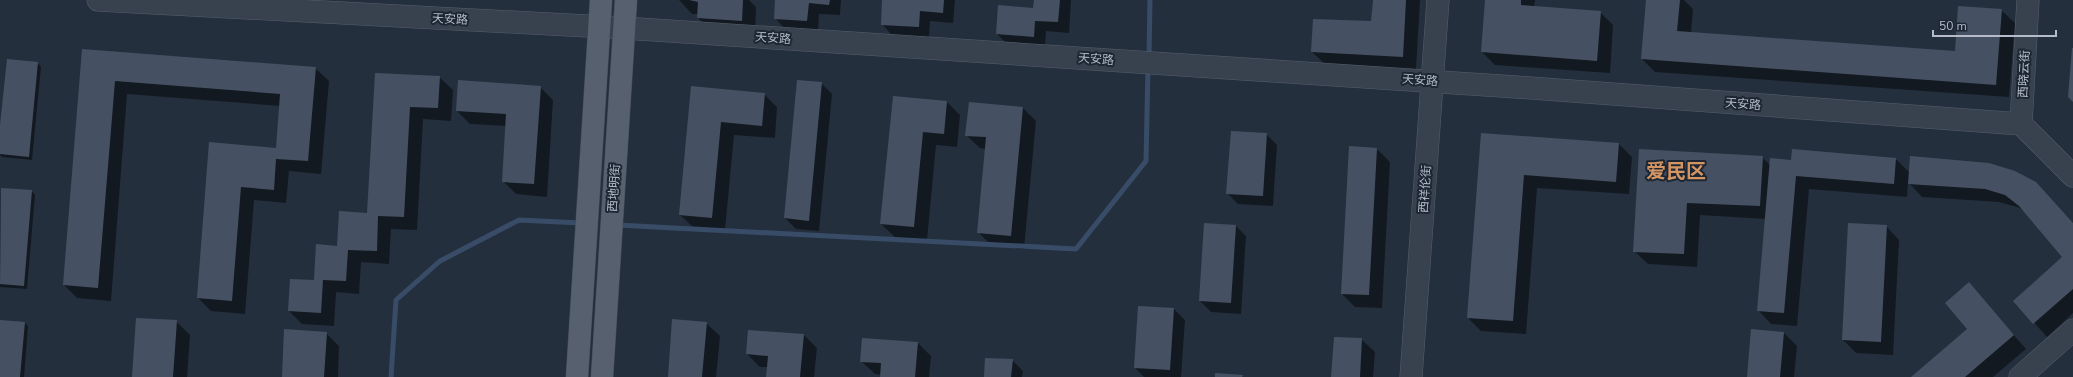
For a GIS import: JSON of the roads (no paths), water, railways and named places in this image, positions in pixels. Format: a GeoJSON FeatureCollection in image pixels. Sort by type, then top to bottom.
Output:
{"type":"FeatureCollection","features":[{"type":"Feature","properties":{"kind":"main road","name":"西地明街"},"geometry":{"type":"LineString","coordinates":[[577,377],[600,0]]}},
{"type":"Feature","properties":{"kind":"main road","name":"西地明街"},"geometry":{"type":"LineString","coordinates":[[602,377],[626,0]]}},
{"type":"Feature","properties":{"kind":"street","name":"天安路"},"geometry":{"type":"LineString","coordinates":[[98,0],[599,28],[624,28],[1433,81],[2021,124]]}},
{"type":"Feature","properties":{"kind":"street","name":"西祥伦街"},"geometry":{"type":"LineString","coordinates":[[1411,377],[1438,0]]}},
{"type":"Feature","properties":{"kind":"street","name":"西晓云街"},"geometry":{"type":"LineString","coordinates":[[2021,124],[2028,0]]}},
{"type":"Feature","properties":{"kind":"street"},"geometry":{"type":"LineString","coordinates":[[2021,124],[2073,176]]}},
{"type":"Feature","properties":{"kind":"street"},"geometry":{"type":"LineString","coordinates":[[2020,377],[2073,330]]}},
{"type":"Feature","properties":{"kind":"waterway"},"geometry":{"type":"LineString","coordinates":[[1149,57],[1150,0]]}},
{"type":"Feature","properties":{"kind":"waterway"},"geometry":{"type":"LineString","coordinates":[[617,225],[1076,249],[1146,161],[1148,67]]}},
{"type":"Feature","properties":{"kind":"waterway"},"geometry":{"type":"LineString","coordinates":[[391,377],[396,300],[440,261],[519,220],[581,223]]}},
{"type":"Feature","properties":{"kind":"district","name":"爱民区"},"geometry":{"type":"Point","coordinates":[1676,171]}}]}
